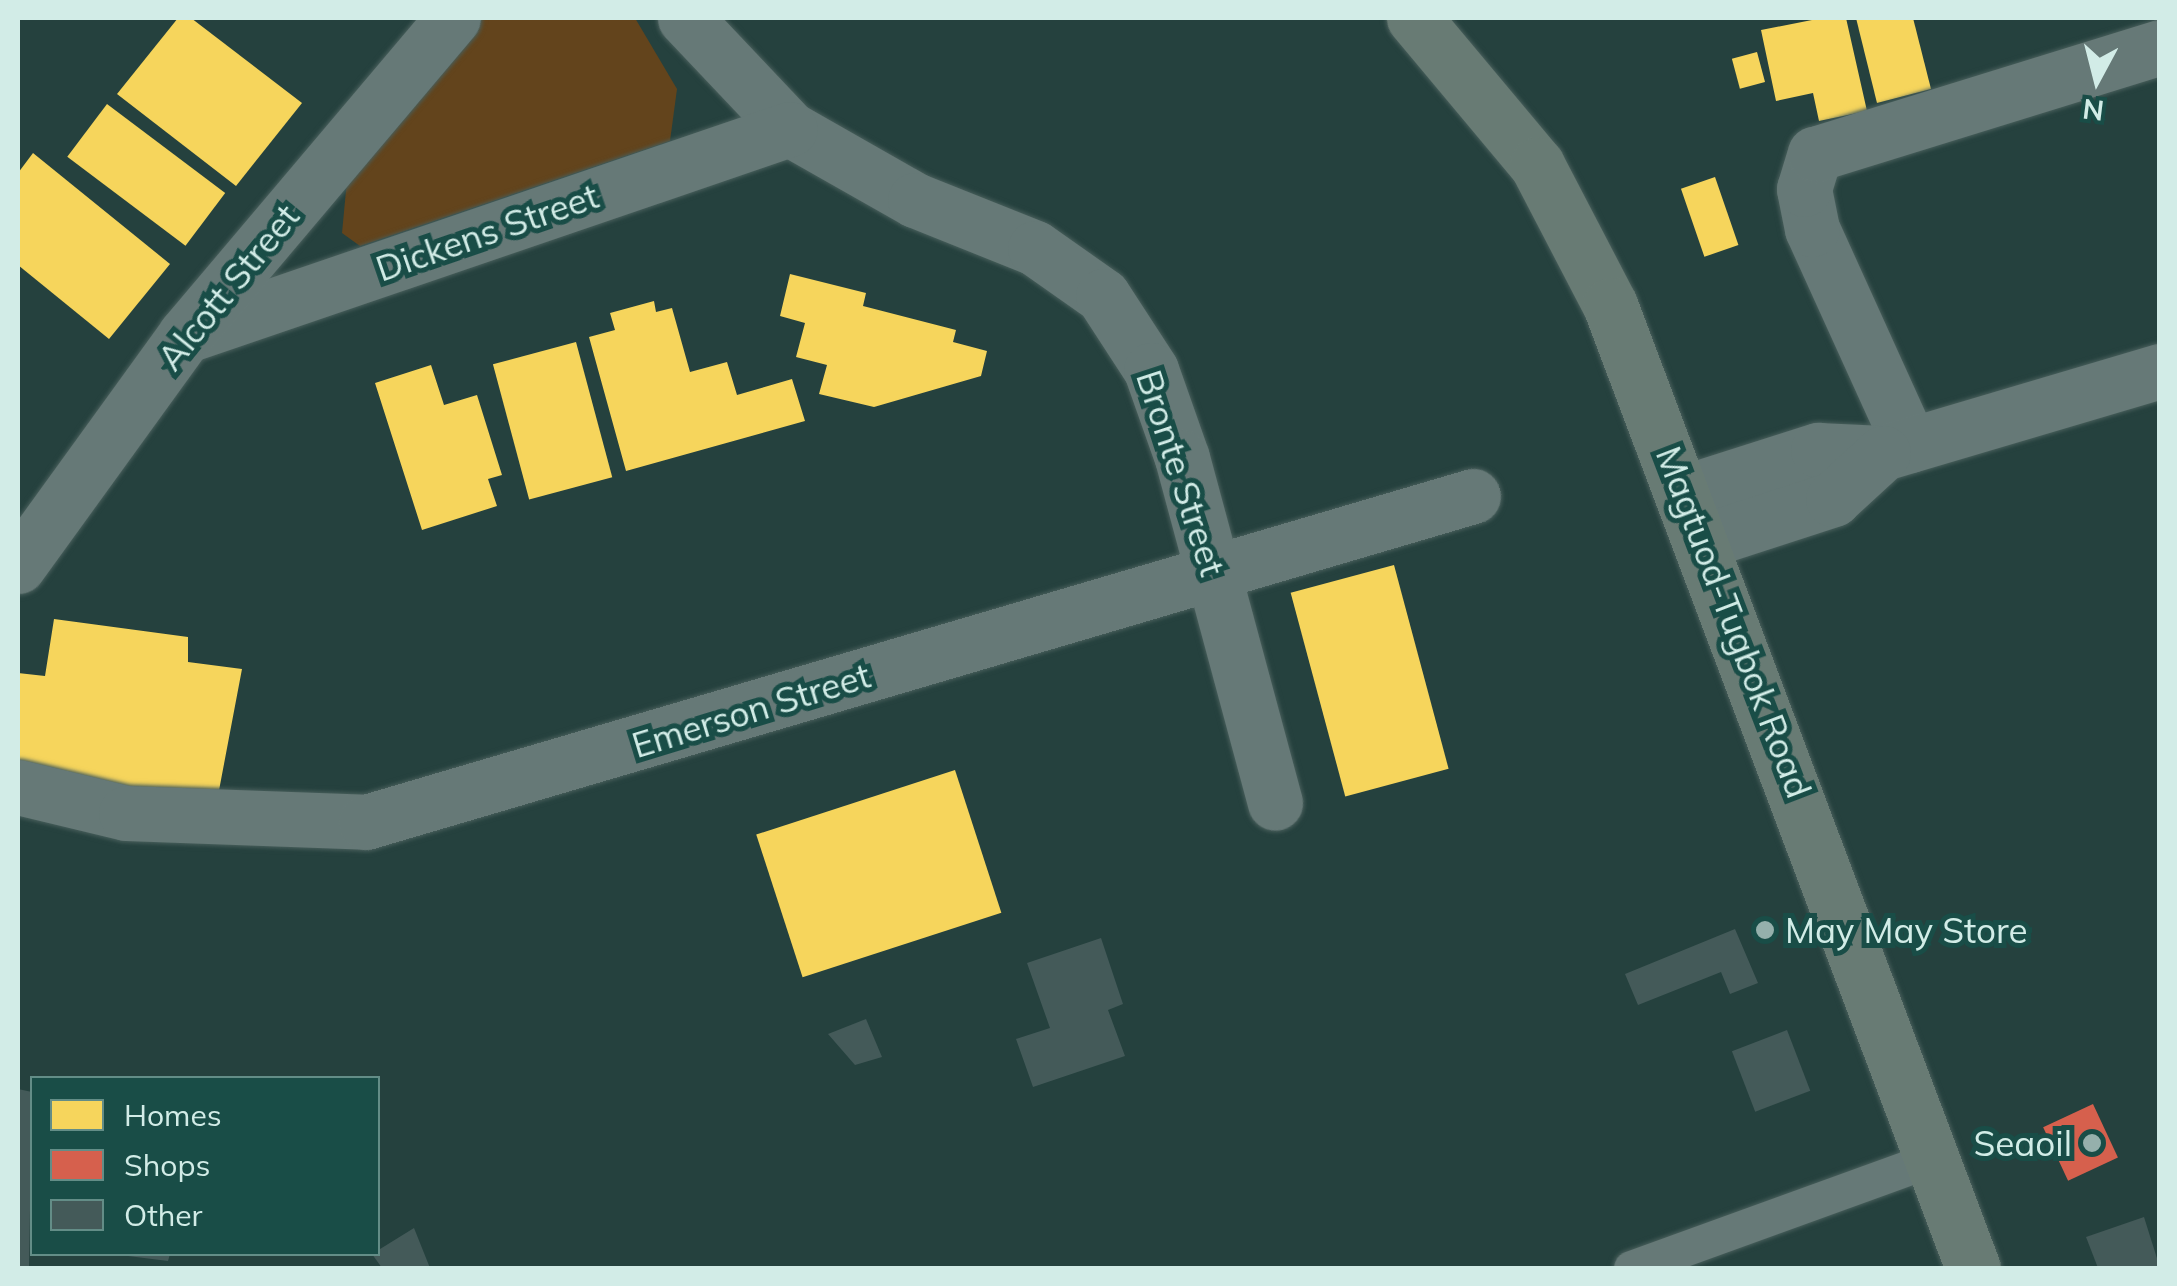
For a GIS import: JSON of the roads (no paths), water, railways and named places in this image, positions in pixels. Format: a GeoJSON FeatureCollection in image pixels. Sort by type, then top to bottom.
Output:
{"type":"FeatureCollection","features":[{"type":"Feature","properties":{"kind":"main road","name":"Magtuod-Tugbok Road"},"geometry":{"type":"LineString","coordinates":[[1414,18],[1537,164],[1610,305],[1695,517],[1973,1268]]}},
{"type":"Feature","properties":{"kind":"street","name":"Alcott Street"},"geometry":{"type":"LineString","coordinates":[[18,566],[185,335],[453,18]]}},
{"type":"Feature","properties":{"kind":"street","name":"Bronte Street"},"geometry":{"type":"LineString","coordinates":[[685,18],[790,130],[915,200],[1036,248],[1103,296],[1152,370],[1214,567],[1276,803]]}},
{"type":"Feature","properties":{"kind":"street"},"geometry":{"type":"LineString","coordinates":[[1896,449],[1812,229],[1804,189],[1814,154],[2160,47]]}},
{"type":"Feature","properties":{"kind":"street","name":"Dickens Street"},"geometry":{"type":"LineString","coordinates":[[185,335],[790,130]]}},
{"type":"Feature","properties":{"kind":"street"},"geometry":{"type":"LineString","coordinates":[[1695,517],[1818,450],[1896,449],[2160,371]]}},
{"type":"Feature","properties":{"kind":"street","name":"Emerson Street"},"geometry":{"type":"LineString","coordinates":[[18,787],[126,812],[366,822],[1214,567],[1473,496]]}},
{"type":"Feature","properties":{"kind":"lane"},"geometry":{"type":"LineString","coordinates":[[1631,1268],[1930,1160]]}},
{"type":"Feature","properties":{"kind":"place","name":"May May Store"},"geometry":{"type":"Point","coordinates":[1765,930]}},
{"type":"Feature","properties":{"kind":"place","name":"Seaoil"},"geometry":{"type":"Point","coordinates":[2092,1143]}}]}
